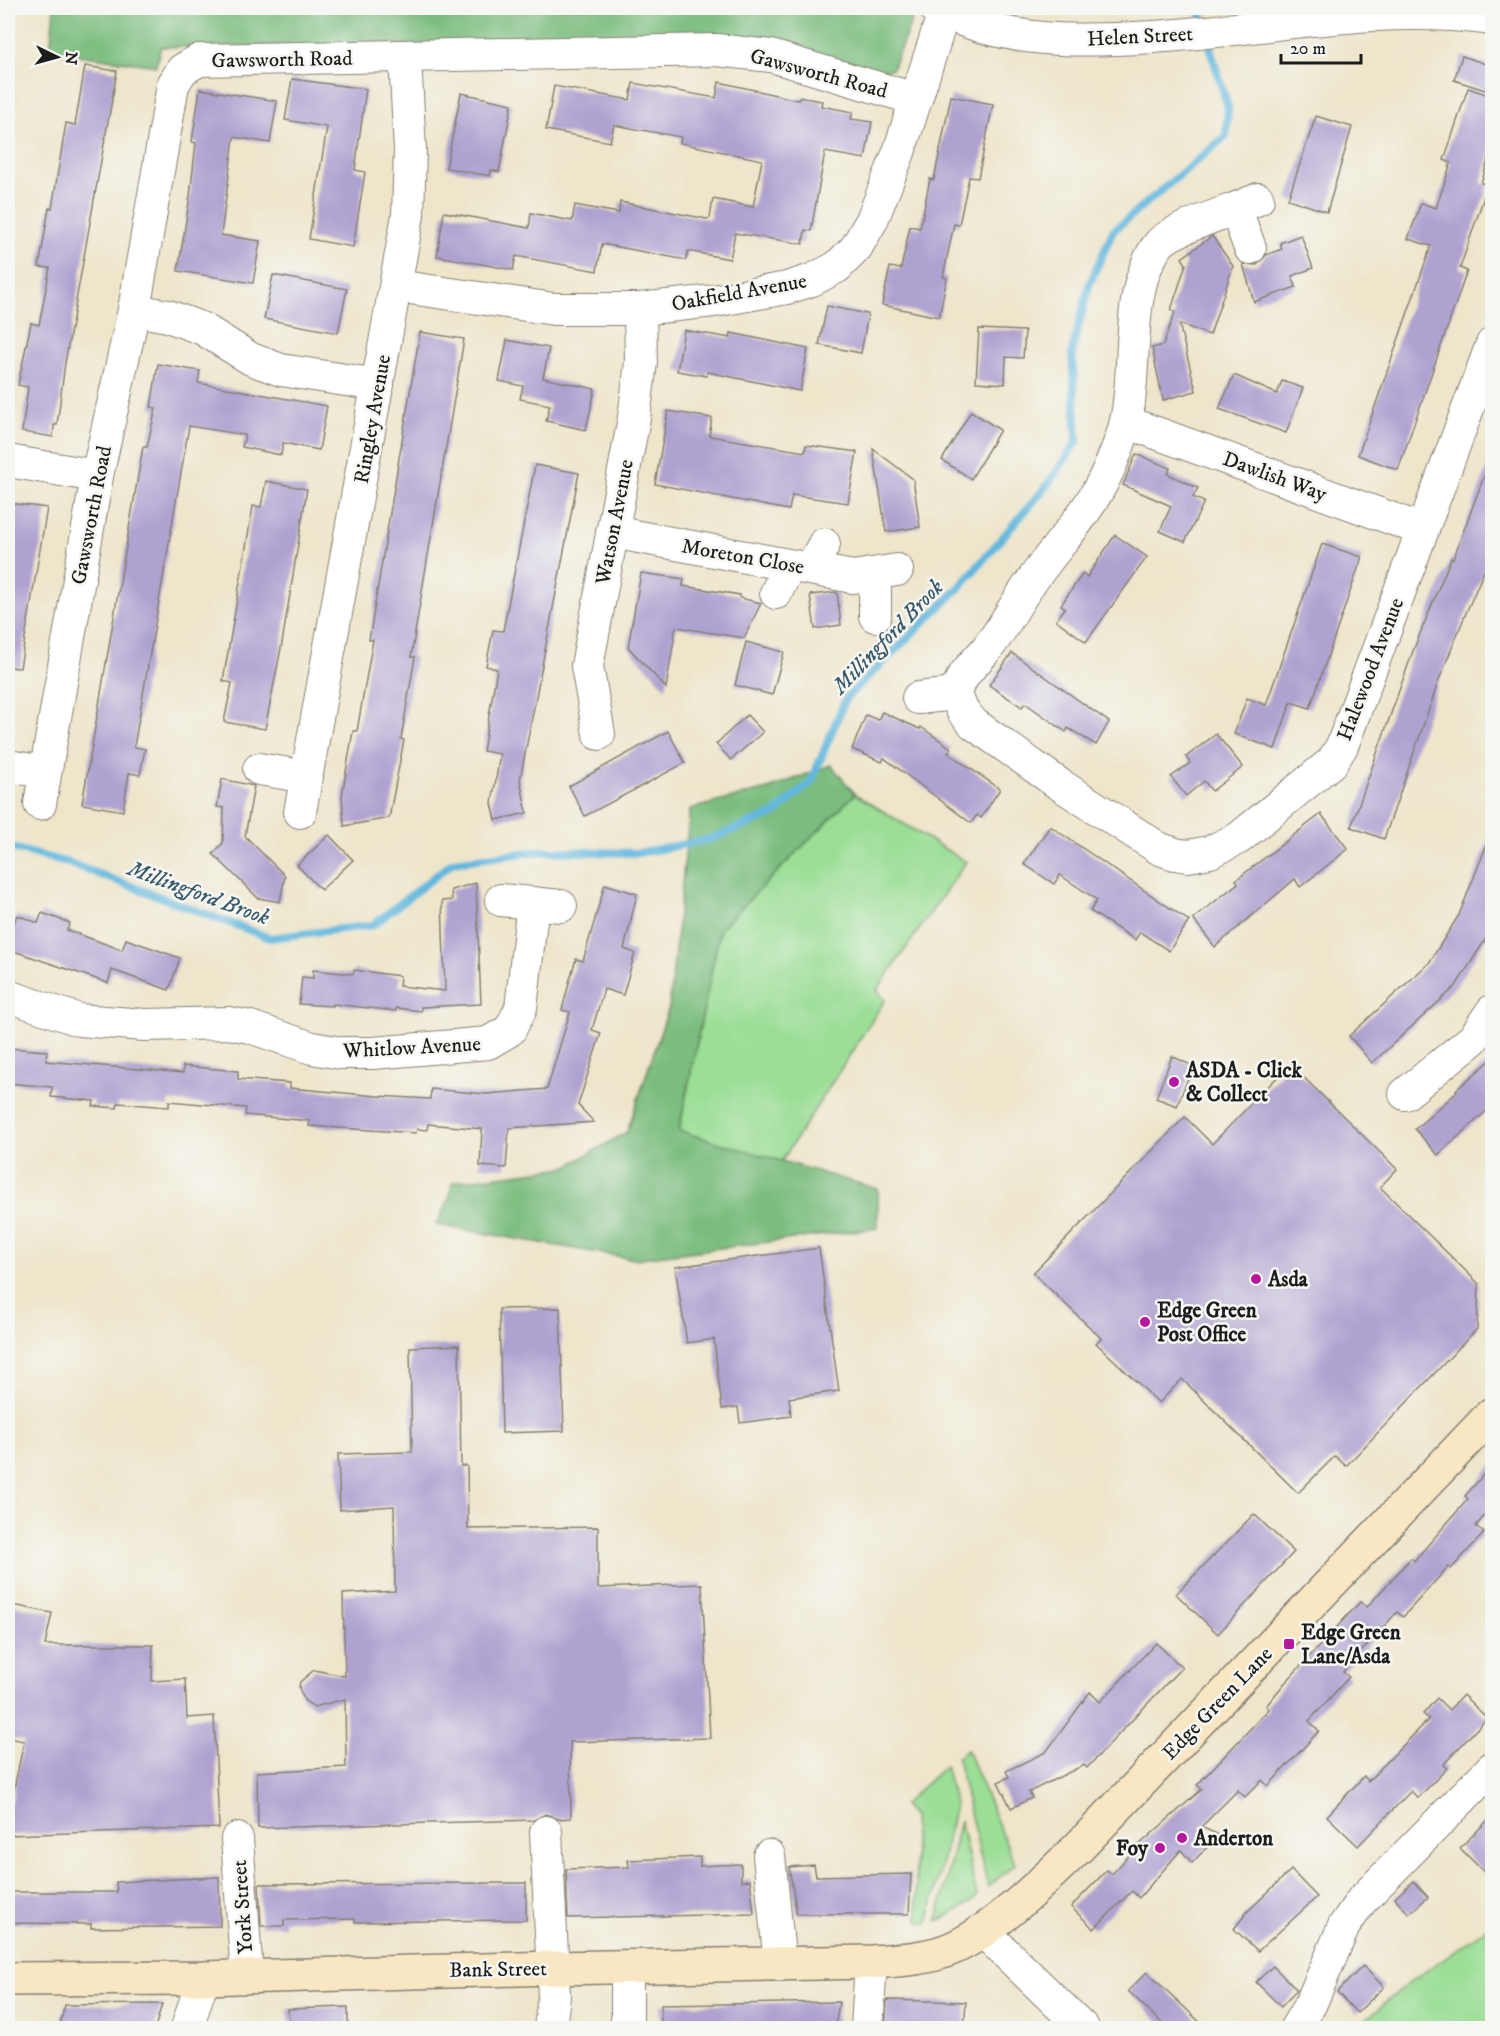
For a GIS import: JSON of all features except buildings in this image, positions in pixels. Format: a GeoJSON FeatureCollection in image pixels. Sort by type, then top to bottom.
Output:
{"type":"FeatureCollection","features":[{"type":"Feature","properties":{"kind":"street","name":"Helen Street"},"geometry":{"type":"LineString","coordinates":[[940,10],[988,28],[1032,39],[1112,39],[1380,15],[1434,13],[1492,19]]}},
{"type":"Feature","properties":{"kind":"street","name":"Oakfield Avenue"},"geometry":{"type":"LineString","coordinates":[[396,286],[510,305],[554,309],[640,309],[714,301],[787,288],[812,280],[837,267],[856,248],[872,220],[899,152],[940,10]]}},
{"type":"Feature","properties":{"kind":"street","name":"Gawsworth Road"},"geometry":{"type":"LineString","coordinates":[[40,804],[97,476],[134,310],[173,85],[182,70],[199,60],[405,58],[717,50],[771,56],[915,99]]}},
{"type":"Feature","properties":{"kind":"street","name":"Ringley Avenue"},"geometry":{"type":"LineString","coordinates":[[300,812],[396,286],[408,204],[410,150],[405,58]]}},
{"type":"Feature","properties":{"kind":"street"},"geometry":{"type":"LineString","coordinates":[[918,698],[956,694],[958,682],[990,645],[1030,583],[1084,514],[1105,477],[1126,422],[1138,306],[1146,268],[1160,242],[1187,226],[1247,204],[1250,248]]}},
{"type":"Feature","properties":{"kind":"street","name":"Watson Avenue"},"geometry":{"type":"LineString","coordinates":[[599,734],[587,666],[634,418],[640,362],[640,309]]}},
{"type":"Feature","properties":{"kind":"street"},"geometry":{"type":"LineString","coordinates":[[134,310],[168,316],[203,329],[251,359],[281,370],[378,385]]}},
{"type":"Feature","properties":{"kind":"street","name":"Halewood Avenue"},"geometry":{"type":"LineString","coordinates":[[956,694],[962,710],[974,724],[1059,784],[1160,849],[1188,856],[1210,852],[1239,838],[1332,762],[1342,746],[1492,344]]}},
{"type":"Feature","properties":{"kind":"street","name":"Dawlish Way"},"geometry":{"type":"LineString","coordinates":[[1126,422],[1423,530]]}},
{"type":"Feature","properties":{"kind":"street"},"geometry":{"type":"LineString","coordinates":[[8,461],[97,476]]}},
{"type":"Feature","properties":{"kind":"street","name":"Moreton Close"},"geometry":{"type":"LineString","coordinates":[[612,532],[853,577],[886,572],[875,616]]}},
{"type":"Feature","properties":{"kind":"street"},"geometry":{"type":"LineString","coordinates":[[8,766],[45,772]]}},
{"type":"Feature","properties":{"kind":"street"},"geometry":{"type":"LineString","coordinates":[[259,769],[307,777]]}},
{"type":"Feature","properties":{"kind":"street","name":"Whitlow Avenue"},"geometry":{"type":"LineString","coordinates":[[8,996],[79,1020],[133,1025],[229,1023],[250,1027],[312,1048],[341,1053],[473,1047],[500,1038],[517,1020],[547,904],[501,900]]}},
{"type":"Feature","properties":{"kind":"street"},"geometry":{"type":"LineString","coordinates":[[1405,1094],[1473,1039],[1492,1011]]}},
{"type":"Feature","properties":{"kind":"street","name":"Edge Green Lane"},"geometry":{"type":"LineString","coordinates":[[982,1930],[1025,1898],[1079,1846],[1492,1414]]}},
{"type":"Feature","properties":{"kind":"street"},"geometry":{"type":"LineString","coordinates":[[1296,2028],[1311,2003],[1344,1926],[1362,1900],[1492,1768]]}},
{"type":"Feature","properties":{"kind":"street"},"geometry":{"type":"LineString","coordinates":[[546,1832],[554,1996],[550,2028]]}},
{"type":"Feature","properties":{"kind":"street","name":"York Street"},"geometry":{"type":"LineString","coordinates":[[237,1839],[247,1975]]}},
{"type":"Feature","properties":{"kind":"street"},"geometry":{"type":"LineString","coordinates":[[769,1856],[780,1965]]}},
{"type":"Feature","properties":{"kind":"street"},"geometry":{"type":"LineString","coordinates":[[982,1930],[1083,2028]]}},
{"type":"Feature","properties":{"kind":"street","name":"Bank Street"},"geometry":{"type":"LineString","coordinates":[[8,1979],[203,1978],[247,1975],[871,1962],[903,1960],[953,1948],[982,1930]]}},
{"type":"Feature","properties":{"kind":"street"},"geometry":{"type":"LineString","coordinates":[[867,2028],[871,1962]]}},
{"type":"Feature","properties":{"kind":"street"},"geometry":{"type":"LineString","coordinates":[[627,1968],[627,2028]]}},
{"type":"Feature","properties":{"kind":"street"},"geometry":{"type":"LineString","coordinates":[[188,2028],[203,1978]]}},
{"type":"Feature","properties":{"kind":"green space"},"geometry":{"type":"Polygon","coordinates":[[[54,8],[905,8],[912,20],[892,69],[878,71],[762,41],[161,47],[156,66],[50,51],[54,8]]]}},
{"type":"Feature","properties":{"kind":"green space"},"geometry":{"type":"Polygon","coordinates":[[[831,765],[855,794],[720,929],[679,1131],[878,1189],[878,1228],[634,1259],[436,1225],[449,1199],[453,1182],[566,1167],[627,1132],[669,1007],[690,809],[771,788],[831,765]]]}},
{"type":"Feature","properties":{"kind":"green space"},"geometry":{"type":"Polygon","coordinates":[[[855,794],[966,862],[877,990],[885,1000],[781,1162],[679,1131],[720,929],[855,794]]]}},
{"type":"Feature","properties":{"kind":"green space"},"geometry":{"type":"Polygon","coordinates":[[[967,1750],[1015,1864],[988,1887],[957,1758],[967,1750]]]}},
{"type":"Feature","properties":{"kind":"green space"},"geometry":{"type":"Polygon","coordinates":[[[945,1766],[955,1805],[928,1923],[918,1922],[913,1816],[903,1805],[945,1766]]]}},
{"type":"Feature","properties":{"kind":"green space"},"geometry":{"type":"Polygon","coordinates":[[[960,1820],[977,1897],[937,1922],[960,1820]]]}},
{"type":"Feature","properties":{"kind":"green space"},"geometry":{"type":"Polygon","coordinates":[[[1492,1924],[1492,2028],[1374,2028],[1364,2021],[1405,1986],[1492,1924]]]}},
{"type":"Feature","properties":{"kind":"waterway","name":"Millingford Brook"},"geometry":{"type":"LineString","coordinates":[[1199,8],[1204,25]]}},
{"type":"Feature","properties":{"kind":"waterway","name":"Millingford Brook"},"geometry":{"type":"LineString","coordinates":[[8,847],[69,863],[270,938],[373,925],[453,862],[541,851],[638,853],[707,840],[774,814],[811,782],[846,698],[958,589],[1045,488],[1077,442],[1072,351],[1089,285],[1113,231],[1226,136],[1228,107],[1207,38]]}},
{"type":"Feature","properties":{"kind":"place","name":"ASDA - Click & Collect"},"geometry":{"type":"Point","coordinates":[1174,1082]}},
{"type":"Feature","properties":{"kind":"place","name":"Asda"},"geometry":{"type":"Point","coordinates":[1256,1279]}},
{"type":"Feature","properties":{"kind":"place","name":"Edge Green Post Office"},"geometry":{"type":"Point","coordinates":[1145,1322]}},
{"type":"Feature","properties":{"kind":"place","name":"Edge Green Lane/Asda"},"geometry":{"type":"Point","coordinates":[1289,1644]}},
{"type":"Feature","properties":{"kind":"place","name":"Anderton"},"geometry":{"type":"Point","coordinates":[1182,1838]}},
{"type":"Feature","properties":{"kind":"place","name":"Foy"},"geometry":{"type":"Point","coordinates":[1160,1848]}}]}
